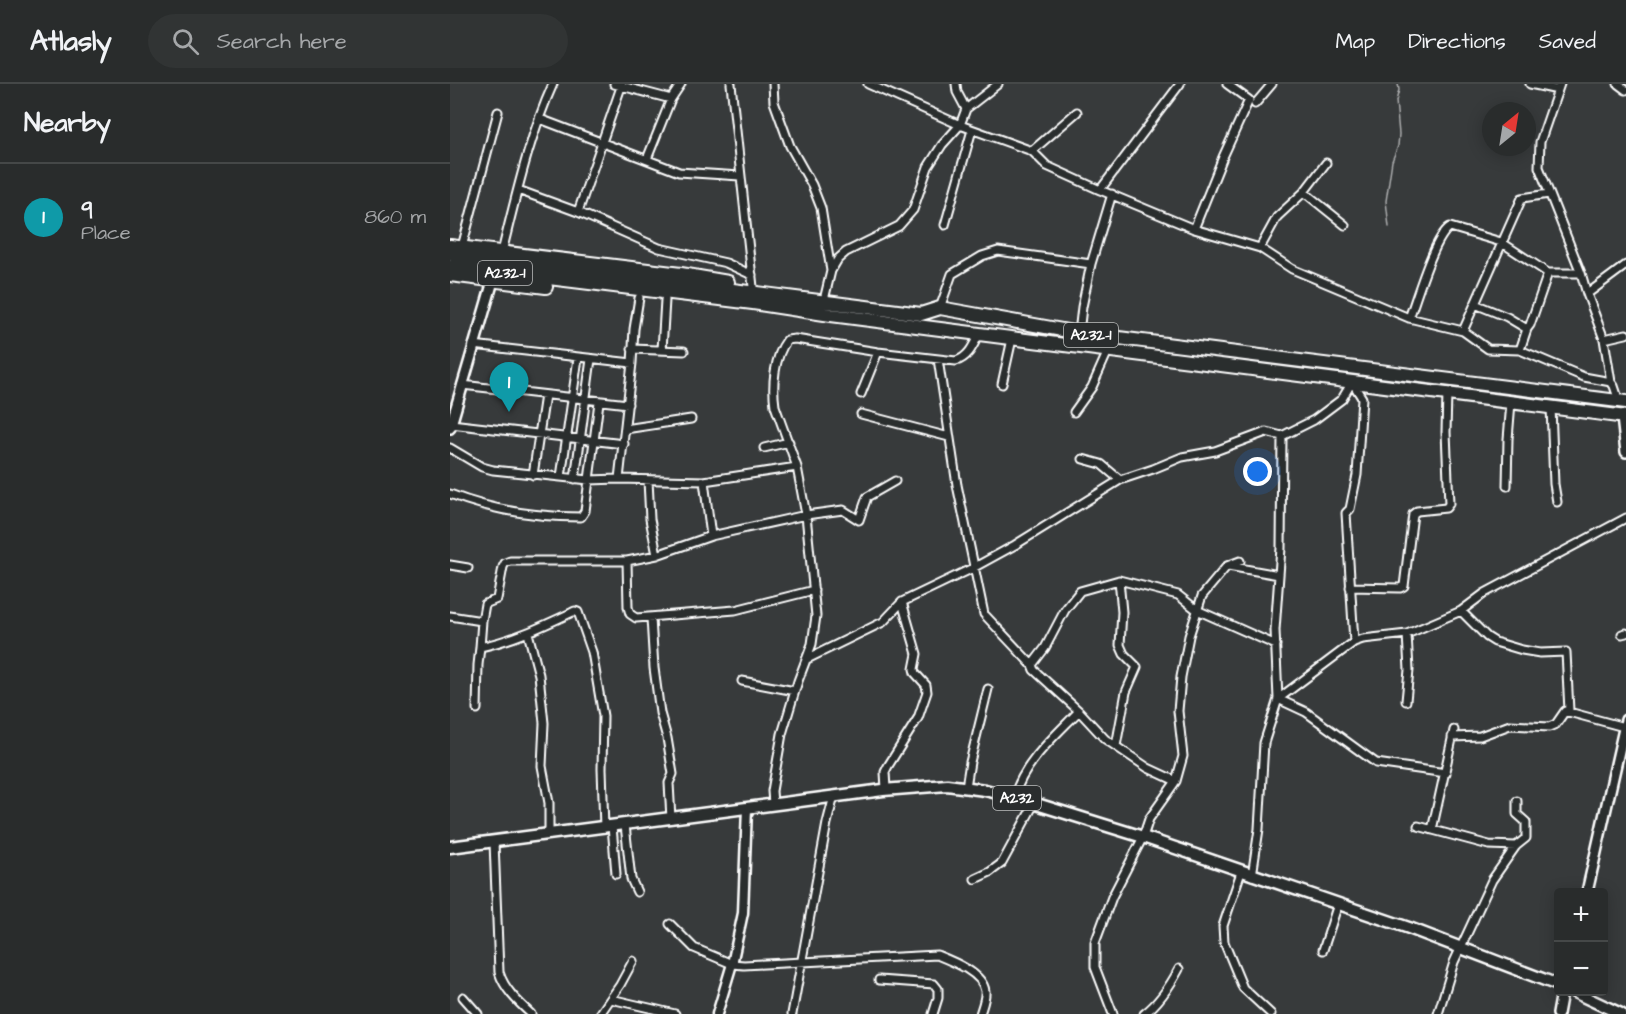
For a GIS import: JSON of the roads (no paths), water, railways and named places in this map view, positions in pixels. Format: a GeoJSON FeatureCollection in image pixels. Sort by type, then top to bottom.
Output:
{"type":"FeatureCollection","features":[{"type":"Feature","properties":{"kind":"highway"},"geometry":{"type":"LineString","coordinates":[[456,247],[753,281],[828,301]]}},
{"type":"Feature","properties":{"kind":"highway","name":"A232-1"},"geometry":{"type":"LineString","coordinates":[[450,254],[559,274],[831,315],[1624,417]]}},
{"type":"Feature","properties":{"kind":"highway","name":"A232-1"},"geometry":{"type":"LineString","coordinates":[[450,266],[559,274],[828,301],[921,314],[939,308],[1079,333],[1622,401]]}},
{"type":"Feature","properties":{"kind":"highway"},"geometry":{"type":"LineString","coordinates":[[450,275],[639,298],[831,315]]}},
{"type":"Feature","properties":{"kind":"main road"},"geometry":{"type":"LineString","coordinates":[[451,426],[493,281]]}},
{"type":"Feature","properties":{"kind":"main road"},"geometry":{"type":"LineString","coordinates":[[1624,417],[1626,452]]}},
{"type":"Feature","properties":{"kind":"main road"},"geometry":{"type":"LineString","coordinates":[[1588,888],[1625,723]]}},
{"type":"Feature","properties":{"kind":"main road","name":"A232"},"geometry":{"type":"LineString","coordinates":[[450,847],[886,789],[934,785],[966,787],[1014,797],[1143,837],[1462,947],[1554,983]]}},
{"type":"Feature","properties":{"kind":"main road"},"geometry":{"type":"LineString","coordinates":[[1558,1014],[1561,996]]}},
{"type":"Feature","properties":{"kind":"main road"},"geometry":{"type":"LineString","coordinates":[[1583,996],[1621,1014]]}},
{"type":"Feature","properties":{"kind":"street"},"geometry":{"type":"LineString","coordinates":[[502,252],[518,190],[553,84]]}},
{"type":"Feature","properties":{"kind":"street"},"geometry":{"type":"LineString","coordinates":[[646,159],[671,99],[681,84]]}},
{"type":"Feature","properties":{"kind":"street"},"geometry":{"type":"LineString","coordinates":[[731,84],[753,281]]}},
{"type":"Feature","properties":{"kind":"street"},"geometry":{"type":"LineString","coordinates":[[773,84],[774,102],[790,146],[812,185],[821,208],[831,271],[828,301]]}},
{"type":"Feature","properties":{"kind":"street"},"geometry":{"type":"LineString","coordinates":[[868,84],[972,130],[1032,151],[1047,166],[1100,190],[1194,229],[1260,248],[1293,269],[1409,318],[1463,331],[1488,349],[1520,350],[1584,377],[1611,382]]}},
{"type":"Feature","properties":{"kind":"street"},"geometry":{"type":"LineString","coordinates":[[956,84],[957,92],[966,109]]}},
{"type":"Feature","properties":{"kind":"street"},"geometry":{"type":"LineString","coordinates":[[831,271],[838,259],[846,252],[899,226],[913,210],[928,167],[942,145],[960,125],[966,109],[998,84]]}},
{"type":"Feature","properties":{"kind":"street"},"geometry":{"type":"LineString","coordinates":[[1100,190],[1180,84]]}},
{"type":"Feature","properties":{"kind":"street"},"geometry":{"type":"LineString","coordinates":[[1194,229],[1249,100],[1227,84]]}},
{"type":"Feature","properties":{"kind":"street"},"geometry":{"type":"LineString","coordinates":[[1256,104],[1272,84]]}},
{"type":"Feature","properties":{"kind":"street"},"geometry":{"type":"LineString","coordinates":[[1530,84],[1559,87],[1539,142],[1539,167],[1581,273],[1604,339],[1611,382],[1622,401]]}},
{"type":"Feature","properties":{"kind":"street"},"geometry":{"type":"LineString","coordinates":[[1618,84],[1626,90]]}},
{"type":"Feature","properties":{"kind":"street"},"geometry":{"type":"LineString","coordinates":[[578,213],[619,85],[671,99]]}},
{"type":"Feature","properties":{"kind":"street"},"geometry":{"type":"LineString","coordinates":[[456,247],[498,112]]}},
{"type":"Feature","properties":{"kind":"street"},"geometry":{"type":"LineString","coordinates":[[1032,151],[1077,112]]}},
{"type":"Feature","properties":{"kind":"street"},"geometry":{"type":"LineString","coordinates":[[540,119],[679,172],[740,176]]}},
{"type":"Feature","properties":{"kind":"street"},"geometry":{"type":"LineString","coordinates":[[945,225],[972,130]]}},
{"type":"Feature","properties":{"kind":"street"},"geometry":{"type":"LineString","coordinates":[[1260,248],[1277,217],[1304,192],[1326,163]]}},
{"type":"Feature","properties":{"kind":"street"},"geometry":{"type":"LineString","coordinates":[[518,190],[659,248],[726,263],[753,281]]}},
{"type":"Feature","properties":{"kind":"street"},"geometry":{"type":"LineString","coordinates":[[1304,192],[1345,225]]}},
{"type":"Feature","properties":{"kind":"street"},"geometry":{"type":"LineString","coordinates":[[1079,333],[1091,264],[1112,194]]}},
{"type":"Feature","properties":{"kind":"street"},"geometry":{"type":"LineString","coordinates":[[1463,331],[1522,198],[1549,194]]}},
{"type":"Feature","properties":{"kind":"street"},"geometry":{"type":"LineString","coordinates":[[1409,318],[1436,244],[1444,231],[1450,227],[1501,242],[1548,273],[1581,273]]}},
{"type":"Feature","properties":{"kind":"street"},"geometry":{"type":"LineString","coordinates":[[939,308],[952,274],[982,256],[998,251],[1091,264]]}},
{"type":"Feature","properties":{"kind":"street"},"geometry":{"type":"LineString","coordinates":[[1587,294],[1626,265]]}},
{"type":"Feature","properties":{"kind":"street"},"geometry":{"type":"LineString","coordinates":[[1520,350],[1548,273]]}},
{"type":"Feature","properties":{"kind":"street"},"geometry":{"type":"LineString","coordinates":[[620,479],[639,298]]}},
{"type":"Feature","properties":{"kind":"street"},"geometry":{"type":"LineString","coordinates":[[662,350],[665,300]]}},
{"type":"Feature","properties":{"kind":"street"},"geometry":{"type":"LineString","coordinates":[[1475,304],[1507,317],[1527,329]]}},
{"type":"Feature","properties":{"kind":"street"},"geometry":{"type":"LineString","coordinates":[[773,804],[772,790],[776,764],[795,691],[807,659],[816,616],[806,515],[797,467],[775,406],[773,382],[783,346],[787,340],[795,339],[956,361],[964,359],[980,334]]}},
{"type":"Feature","properties":{"kind":"street"},"geometry":{"type":"LineString","coordinates":[[1604,339],[1626,334]]}},
{"type":"Feature","properties":{"kind":"street"},"geometry":{"type":"LineString","coordinates":[[1002,384],[1012,339]]}},
{"type":"Feature","properties":{"kind":"street"},"geometry":{"type":"LineString","coordinates":[[473,345],[632,363]]}},
{"type":"Feature","properties":{"kind":"street"},"geometry":{"type":"LineString","coordinates":[[632,349],[684,351]]}},
{"type":"Feature","properties":{"kind":"street"},"geometry":{"type":"LineString","coordinates":[[1074,412],[1092,387],[1108,351]]}},
{"type":"Feature","properties":{"kind":"street"},"geometry":{"type":"LineString","coordinates":[[861,394],[878,352]]}},
{"type":"Feature","properties":{"kind":"street"},"geometry":{"type":"LineString","coordinates":[[561,477],[578,358]]}},
{"type":"Feature","properties":{"kind":"street"},"geometry":{"type":"LineString","coordinates":[[575,479],[591,359]]}},
{"type":"Feature","properties":{"kind":"street"},"geometry":{"type":"LineString","coordinates":[[938,359],[949,437],[973,568],[984,614],[1041,677],[1079,711],[1105,739],[1148,768],[1176,781]]}},
{"type":"Feature","properties":{"kind":"street"},"geometry":{"type":"LineString","coordinates":[[807,659],[883,622],[902,602],[1015,545],[1120,480],[1153,470],[1182,457],[1215,451],[1266,432],[1282,436],[1314,420],[1342,399],[1352,382],[1362,398],[1357,475],[1350,509],[1346,513],[1354,642]]}},
{"type":"Feature","properties":{"kind":"street"},"geometry":{"type":"LineString","coordinates":[[462,385],[628,404]]}},
{"type":"Feature","properties":{"kind":"street"},"geometry":{"type":"LineString","coordinates":[[1350,587],[1400,588],[1404,586],[1413,514],[1417,511],[1446,508],[1449,504],[1447,394]]}},
{"type":"Feature","properties":{"kind":"street"},"geometry":{"type":"LineString","coordinates":[[533,475],[544,395]]}},
{"type":"Feature","properties":{"kind":"street"},"geometry":{"type":"LineString","coordinates":[[450,494],[489,507],[521,514],[581,517],[585,511],[599,402]]}},
{"type":"Feature","properties":{"kind":"street"},"geometry":{"type":"LineString","coordinates":[[1507,486],[1511,402]]}},
{"type":"Feature","properties":{"kind":"street"},"geometry":{"type":"LineString","coordinates":[[1551,407],[1554,484],[1557,502]]}},
{"type":"Feature","properties":{"kind":"street"},"geometry":{"type":"LineString","coordinates":[[861,414],[949,437]]}},
{"type":"Feature","properties":{"kind":"street"},"geometry":{"type":"LineString","coordinates":[[625,429],[691,419]]}},
{"type":"Feature","properties":{"kind":"street"},"geometry":{"type":"LineString","coordinates":[[451,426],[624,444]]}},
{"type":"Feature","properties":{"kind":"street"},"geometry":{"type":"LineString","coordinates":[[1266,432],[1282,448]]}},
{"type":"Feature","properties":{"kind":"street"},"geometry":{"type":"LineString","coordinates":[[1271,1014],[1243,988],[1224,942],[1223,926],[1246,874],[1259,829],[1264,743],[1278,699],[1275,630],[1281,548],[1282,436]]}},
{"type":"Feature","properties":{"kind":"street"},"geometry":{"type":"LineString","coordinates":[[764,448],[789,441]]}},
{"type":"Feature","properties":{"kind":"street"},"geometry":{"type":"LineString","coordinates":[[450,448],[482,467],[589,480],[704,481],[797,467]]}},
{"type":"Feature","properties":{"kind":"street"},"geometry":{"type":"LineString","coordinates":[[1083,459],[1101,465],[1120,480]]}},
{"type":"Feature","properties":{"kind":"street"},"geometry":{"type":"LineString","coordinates":[[648,480],[650,519],[657,555]]}},
{"type":"Feature","properties":{"kind":"street"},"geometry":{"type":"LineString","coordinates":[[704,481],[711,536]]}},
{"type":"Feature","properties":{"kind":"street"},"geometry":{"type":"LineString","coordinates":[[477,709],[478,665],[485,604],[497,599],[505,563],[627,561],[657,555],[711,536],[806,515],[843,510],[859,520],[867,497],[895,482]]}},
{"type":"Feature","properties":{"kind":"street"},"geometry":{"type":"LineString","coordinates":[[1278,699],[1354,642],[1407,634],[1461,611],[1485,593],[1626,518]]}},
{"type":"Feature","properties":{"kind":"street"},"geometry":{"type":"LineString","coordinates":[[627,561],[628,607],[630,614],[636,618],[735,610],[814,590]]}},
{"type":"Feature","properties":{"kind":"street"},"geometry":{"type":"LineString","coordinates":[[1113,1014],[1095,967],[1095,943],[1112,897],[1143,837],[1149,819],[1176,781],[1183,756],[1178,711],[1181,677],[1189,636],[1202,596],[1227,566],[1240,561]]}},
{"type":"Feature","properties":{"kind":"street"},"geometry":{"type":"LineString","coordinates":[[450,565],[468,568]]}},
{"type":"Feature","properties":{"kind":"street"},"geometry":{"type":"LineString","coordinates":[[1227,566],[1279,575]]}},
{"type":"Feature","properties":{"kind":"street"},"geometry":{"type":"LineString","coordinates":[[1032,665],[1045,648],[1065,610],[1080,591],[1119,580],[1178,595],[1197,610],[1276,645]]}},
{"type":"Feature","properties":{"kind":"street"},"geometry":{"type":"LineString","coordinates":[[1116,746],[1126,692],[1137,666],[1124,654],[1120,645],[1122,612],[1119,580]]}},
{"type":"Feature","properties":{"kind":"street"},"geometry":{"type":"LineString","coordinates":[[886,789],[885,772],[918,718],[927,692],[926,685],[918,678],[914,669],[917,654],[902,602]]}},
{"type":"Feature","properties":{"kind":"street"},"geometry":{"type":"LineString","coordinates":[[480,647],[499,644],[575,611],[581,616],[592,652],[603,716],[602,769],[616,874]]}},
{"type":"Feature","properties":{"kind":"street"},"geometry":{"type":"LineString","coordinates":[[1461,611],[1495,642],[1540,653],[1566,652],[1569,711]]}},
{"type":"Feature","properties":{"kind":"street"},"geometry":{"type":"LineString","coordinates":[[450,616],[482,621]]}},
{"type":"Feature","properties":{"kind":"street"},"geometry":{"type":"LineString","coordinates":[[651,618],[660,713],[673,774],[669,783],[671,819]]}},
{"type":"Feature","properties":{"kind":"street"},"geometry":{"type":"LineString","coordinates":[[528,633],[539,675],[544,723],[542,766],[549,803],[549,835]]}},
{"type":"Feature","properties":{"kind":"street"},"geometry":{"type":"LineString","coordinates":[[1406,701],[1409,670],[1407,634]]}},
{"type":"Feature","properties":{"kind":"street"},"geometry":{"type":"LineString","coordinates":[[742,681],[795,691]]}},
{"type":"Feature","properties":{"kind":"street"},"geometry":{"type":"LineString","coordinates":[[966,787],[988,689]]}},
{"type":"Feature","properties":{"kind":"street"},"geometry":{"type":"LineString","coordinates":[[1278,699],[1306,712],[1376,762],[1446,773]]}},
{"type":"Feature","properties":{"kind":"street"},"geometry":{"type":"LineString","coordinates":[[1014,797],[1017,786],[1036,756],[1079,711]]}},
{"type":"Feature","properties":{"kind":"street"},"geometry":{"type":"LineString","coordinates":[[1432,830],[1453,734],[1480,736],[1510,724],[1549,727],[1556,724],[1563,712],[1569,711],[1625,723]]}},
{"type":"Feature","properties":{"kind":"street"},"geometry":{"type":"LineString","coordinates":[[792,1014],[834,796]]}},
{"type":"Feature","properties":{"kind":"street"},"geometry":{"type":"LineString","coordinates":[[1438,1014],[1454,962],[1492,880],[1516,846],[1526,838],[1525,820],[1517,814],[1517,801]]}},
{"type":"Feature","properties":{"kind":"street"},"geometry":{"type":"LineString","coordinates":[[975,879],[1002,863],[1034,804]]}},
{"type":"Feature","properties":{"kind":"street"},"geometry":{"type":"LineString","coordinates":[[717,1014],[732,964],[743,913],[747,808]]}},
{"type":"Feature","properties":{"kind":"street"},"geometry":{"type":"LineString","coordinates":[[625,825],[632,879],[637,892]]}},
{"type":"Feature","properties":{"kind":"street"},"geometry":{"type":"LineString","coordinates":[[1418,826],[1489,845],[1516,846]]}},
{"type":"Feature","properties":{"kind":"street"},"geometry":{"type":"LineString","coordinates":[[494,842],[499,972],[507,989],[531,1014]]}},
{"type":"Feature","properties":{"kind":"street"},"geometry":{"type":"LineString","coordinates":[[1323,950],[1338,904]]}},
{"type":"Feature","properties":{"kind":"street"},"geometry":{"type":"LineString","coordinates":[[670,924],[694,948],[732,964],[801,963],[937,955],[963,966],[984,984],[985,994],[980,1014]]}},
{"type":"Feature","properties":{"kind":"street"},"geometry":{"type":"LineString","coordinates":[[600,1014],[633,960]]}},
{"type":"Feature","properties":{"kind":"street"},"geometry":{"type":"LineString","coordinates":[[1144,1014],[1167,990],[1179,969]]}},
{"type":"Feature","properties":{"kind":"street"},"geometry":{"type":"LineString","coordinates":[[879,980],[934,984],[938,989],[938,998],[933,1014]]}},
{"type":"Feature","properties":{"kind":"street"},"geometry":{"type":"LineString","coordinates":[[463,997],[478,1014]]}},
{"type":"Feature","properties":{"kind":"street"},"geometry":{"type":"LineString","coordinates":[[611,999],[675,1014]]}},
{"type":"Feature","properties":{"kind":"waterway"},"geometry":{"type":"LineString","coordinates":[[1389,227],[1386,201],[1392,161],[1398,146],[1396,101],[1398,84]]}},
{"type":"Feature","properties":{"kind":"place","name":"q"},"geometry":{"type":"Point","coordinates":[509,412]}}]}
